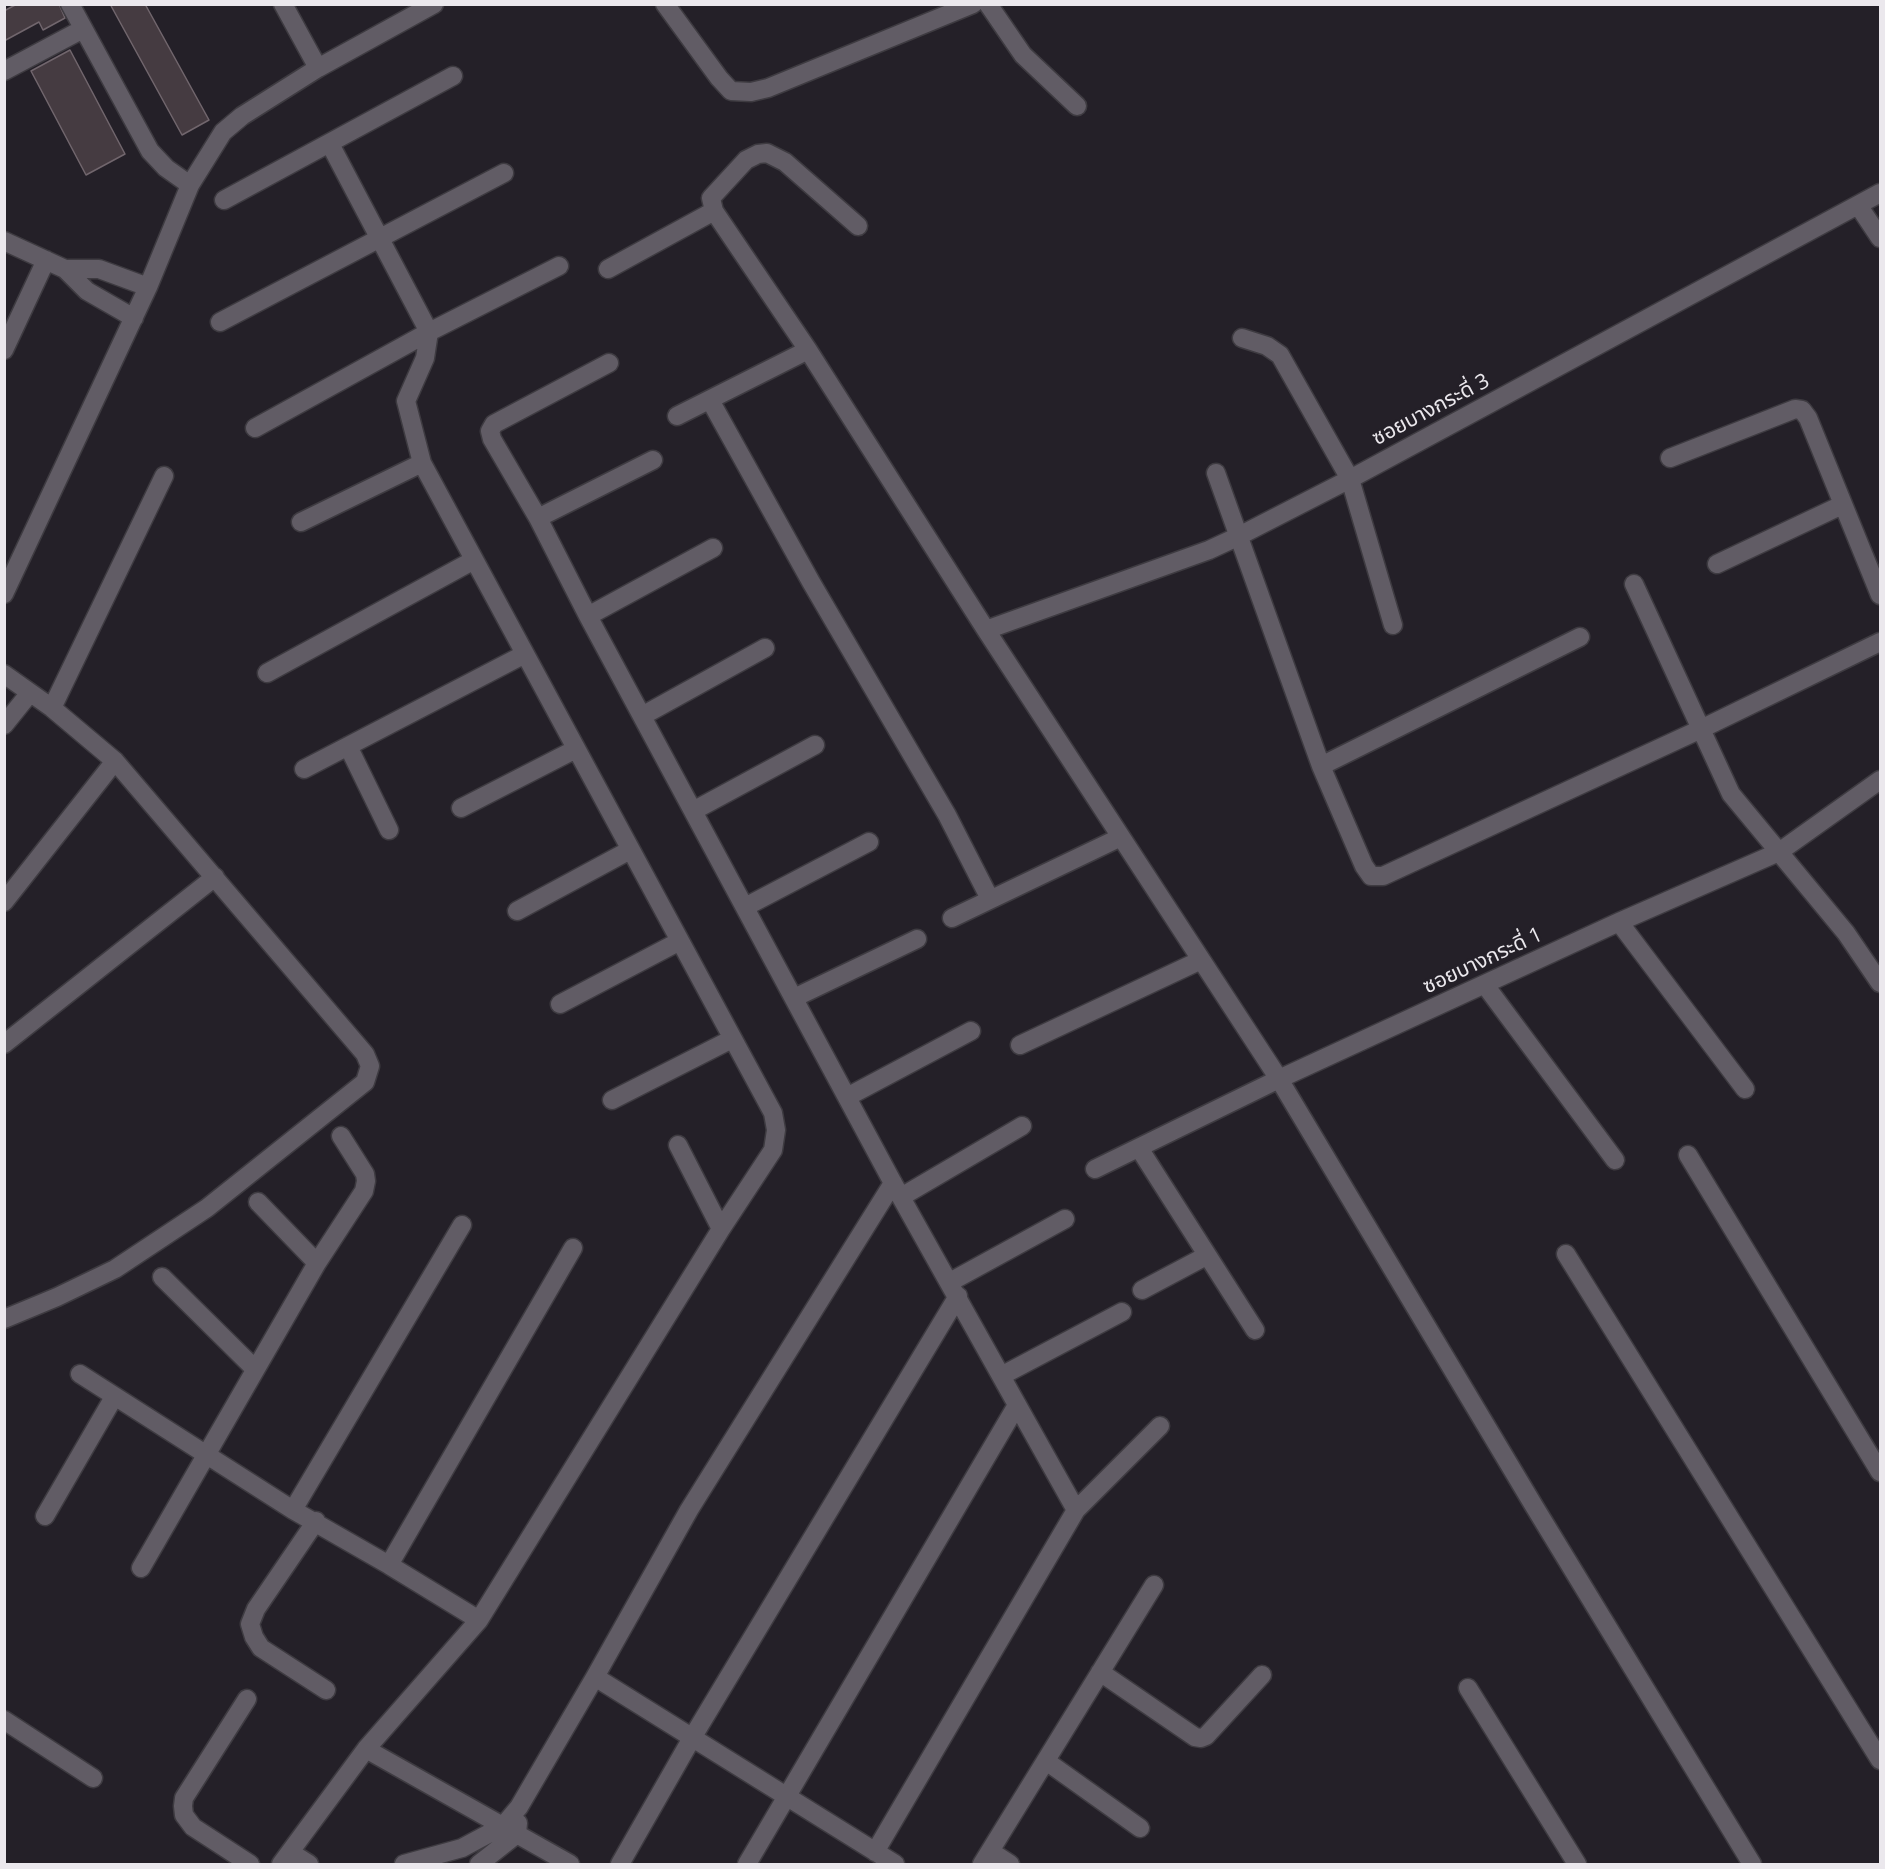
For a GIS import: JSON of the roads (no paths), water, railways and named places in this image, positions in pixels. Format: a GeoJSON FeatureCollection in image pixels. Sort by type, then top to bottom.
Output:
{"type":"FeatureCollection","features":[{"type":"Feature","properties":{"kind":"street"},"geometry":{"type":"LineString","coordinates":[[70,4],[150,151],[165,168],[190,185]]}},
{"type":"Feature","properties":{"kind":"street"},"geometry":{"type":"LineString","coordinates":[[283,4],[318,68]]}},
{"type":"Feature","properties":{"kind":"street"},"geometry":{"type":"LineString","coordinates":[[4,594],[134,318],[190,185],[223,132],[242,116],[318,68],[434,4]]}},
{"type":"Feature","properties":{"kind":"street"},"geometry":{"type":"LineString","coordinates":[[665,4],[731,91],[751,92],[768,88],[973,4]]}},
{"type":"Feature","properties":{"kind":"street"},"geometry":{"type":"LineString","coordinates":[[988,4],[1023,55],[1077,106]]}},
{"type":"Feature","properties":{"kind":"street"},"geometry":{"type":"LineString","coordinates":[[4,71],[83,29]]}},
{"type":"Feature","properties":{"kind":"street"},"geometry":{"type":"LineString","coordinates":[[224,200],[453,76]]}},
{"type":"Feature","properties":{"kind":"street"},"geometry":{"type":"LineString","coordinates":[[309,1864],[286,1858],[366,1749],[479,1620],[721,1229],[773,1150],[776,1130],[773,1113],[422,463],[406,401],[425,358],[429,332],[330,144]]}},
{"type":"Feature","properties":{"kind":"street"},"geometry":{"type":"LineString","coordinates":[[858,226],[785,162],[767,153],[758,154],[746,160],[711,198],[714,211],[808,350],[986,630],[1279,1079],[1540,1517],[1752,1864]]}},
{"type":"Feature","properties":{"kind":"street"},"geometry":{"type":"LineString","coordinates":[[220,322],[504,173]]}},
{"type":"Feature","properties":{"kind":"street","name":"ซอยบางกระดี่ 3"},"geometry":{"type":"LineString","coordinates":[[986,630],[1209,550],[1237,537],[1350,479],[1881,194]]}},
{"type":"Feature","properties":{"kind":"street"},"geometry":{"type":"LineString","coordinates":[[1858,205],[1881,238]]}},
{"type":"Feature","properties":{"kind":"street"},"geometry":{"type":"LineString","coordinates":[[608,269],[714,211]]}},
{"type":"Feature","properties":{"kind":"street"},"geometry":{"type":"LineString","coordinates":[[4,241],[65,269],[87,291],[134,318]]}},
{"type":"Feature","properties":{"kind":"street"},"geometry":{"type":"LineString","coordinates":[[4,350],[46,261]]}},
{"type":"Feature","properties":{"kind":"street"},"geometry":{"type":"LineString","coordinates":[[255,428],[429,332],[559,266]]}},
{"type":"Feature","properties":{"kind":"street"},"geometry":{"type":"LineString","coordinates":[[65,269],[99,269],[148,287]]}},
{"type":"Feature","properties":{"kind":"street"},"geometry":{"type":"LineString","coordinates":[[1242,338],[1267,346],[1280,354],[1350,479],[1393,625]]}},
{"type":"Feature","properties":{"kind":"street"},"geometry":{"type":"LineString","coordinates":[[677,416],[808,350]]}},
{"type":"Feature","properties":{"kind":"street"},"geometry":{"type":"LineString","coordinates":[[609,363],[494,424],[492,439],[538,518],[588,616],[897,1190],[1076,1510]]}},
{"type":"Feature","properties":{"kind":"street"},"geometry":{"type":"LineString","coordinates":[[710,400],[811,582],[947,815],[990,899]]}},
{"type":"Feature","properties":{"kind":"street"},"geometry":{"type":"LineString","coordinates":[[1670,458],[1795,408],[1802,410],[1808,418],[1881,595]]}},
{"type":"Feature","properties":{"kind":"street"},"geometry":{"type":"LineString","coordinates":[[538,518],[653,460]]}},
{"type":"Feature","properties":{"kind":"street"},"geometry":{"type":"LineString","coordinates":[[302,522],[422,463]]}},
{"type":"Feature","properties":{"kind":"street"},"geometry":{"type":"LineString","coordinates":[[1216,473],[1237,537],[1322,766],[1364,866],[1371,876],[1383,876],[1701,729],[1881,642]]}},
{"type":"Feature","properties":{"kind":"street"},"geometry":{"type":"LineString","coordinates":[[52,708],[164,476]]}},
{"type":"Feature","properties":{"kind":"street"},"geometry":{"type":"LineString","coordinates":[[1717,564],[1842,505]]}},
{"type":"Feature","properties":{"kind":"street"},"geometry":{"type":"LineString","coordinates":[[588,616],[713,548]]}},
{"type":"Feature","properties":{"kind":"street"},"geometry":{"type":"LineString","coordinates":[[267,673],[474,560]]}},
{"type":"Feature","properties":{"kind":"street"},"geometry":{"type":"LineString","coordinates":[[1634,584],[1731,794],[1845,933],[1881,983]]}},
{"type":"Feature","properties":{"kind":"street"},"geometry":{"type":"LineString","coordinates":[[1322,766],[1580,637]]}},
{"type":"Feature","properties":{"kind":"street"},"geometry":{"type":"LineString","coordinates":[[642,716],[765,648]]}},
{"type":"Feature","properties":{"kind":"street"},"geometry":{"type":"LineString","coordinates":[[304,770],[525,654]]}},
{"type":"Feature","properties":{"kind":"street"},"geometry":{"type":"LineString","coordinates":[[4,674],[29,694],[52,708],[115,760],[364,1054],[370,1066],[365,1082],[207,1208],[115,1269],[4,1319]]}},
{"type":"Feature","properties":{"kind":"street"},"geometry":{"type":"LineString","coordinates":[[4,725],[29,694]]}},
{"type":"Feature","properties":{"kind":"street"},"geometry":{"type":"LineString","coordinates":[[693,811],[815,745]]}},
{"type":"Feature","properties":{"kind":"street"},"geometry":{"type":"LineString","coordinates":[[348,746],[389,830]]}},
{"type":"Feature","properties":{"kind":"street"},"geometry":{"type":"LineString","coordinates":[[461,808],[576,749]]}},
{"type":"Feature","properties":{"kind":"street"},"geometry":{"type":"LineString","coordinates":[[4,902],[115,760]]}},
{"type":"Feature","properties":{"kind":"street","name":"ซอยบางกระดี่ 1"},"geometry":{"type":"LineString","coordinates":[[1095,1169],[1279,1079],[1619,922],[1779,852],[1881,780]]}},
{"type":"Feature","properties":{"kind":"street"},"geometry":{"type":"LineString","coordinates":[[952,918],[1121,837]]}},
{"type":"Feature","properties":{"kind":"street"},"geometry":{"type":"LineString","coordinates":[[745,907],[869,842]]}},
{"type":"Feature","properties":{"kind":"street"},"geometry":{"type":"LineString","coordinates":[[517,911],[630,850]]}},
{"type":"Feature","properties":{"kind":"street"},"geometry":{"type":"LineString","coordinates":[[4,1044],[215,877]]}},
{"type":"Feature","properties":{"kind":"street"},"geometry":{"type":"LineString","coordinates":[[1619,922],[1745,1089]]}},
{"type":"Feature","properties":{"kind":"street"},"geometry":{"type":"LineString","coordinates":[[794,998],[917,939]]}},
{"type":"Feature","properties":{"kind":"street"},"geometry":{"type":"LineString","coordinates":[[560,1004],[680,941]]}},
{"type":"Feature","properties":{"kind":"street"},"geometry":{"type":"LineString","coordinates":[[1020,1045],[1201,960]]}},
{"type":"Feature","properties":{"kind":"street"},"geometry":{"type":"LineString","coordinates":[[1485,985],[1615,1160]]}},
{"type":"Feature","properties":{"kind":"street"},"geometry":{"type":"LineString","coordinates":[[847,1097],[971,1031]]}},
{"type":"Feature","properties":{"kind":"street"},"geometry":{"type":"LineString","coordinates":[[612,1100],[732,1039]]}},
{"type":"Feature","properties":{"kind":"street"},"geometry":{"type":"LineString","coordinates":[[479,1864],[510,1830],[519,1807],[596,1677],[689,1510],[897,1190],[1022,1126]]}},
{"type":"Feature","properties":{"kind":"street"},"geometry":{"type":"LineString","coordinates":[[141,1568],[317,1263],[364,1191],[365,1174],[341,1136]]}},
{"type":"Feature","properties":{"kind":"street"},"geometry":{"type":"LineString","coordinates":[[678,1145],[721,1229]]}},
{"type":"Feature","properties":{"kind":"street"},"geometry":{"type":"LineString","coordinates":[[1139,1148],[1255,1330]]}},
{"type":"Feature","properties":{"kind":"street"},"geometry":{"type":"LineString","coordinates":[[1688,1155],[1881,1472]]}},
{"type":"Feature","properties":{"kind":"street"},"geometry":{"type":"LineString","coordinates":[[258,1202],[317,1263]]}},
{"type":"Feature","properties":{"kind":"street"},"geometry":{"type":"LineString","coordinates":[[620,1864],[954,1289],[1065,1219]]}},
{"type":"Feature","properties":{"kind":"street"},"geometry":{"type":"LineString","coordinates":[[293,1510],[462,1225]]}},
{"type":"Feature","properties":{"kind":"street"},"geometry":{"type":"LineString","coordinates":[[389,1565],[573,1248]]}},
{"type":"Feature","properties":{"kind":"street"},"geometry":{"type":"LineString","coordinates":[[1566,1254],[1881,1761]]}},
{"type":"Feature","properties":{"kind":"street"},"geometry":{"type":"LineString","coordinates":[[1142,1290],[1206,1256]]}},
{"type":"Feature","properties":{"kind":"street"},"geometry":{"type":"LineString","coordinates":[[162,1277],[255,1369]]}},
{"type":"Feature","properties":{"kind":"street"},"geometry":{"type":"LineString","coordinates":[[1001,1376],[1122,1312]]}},
{"type":"Feature","properties":{"kind":"street"},"geometry":{"type":"LineString","coordinates":[[80,1374],[293,1510],[316,1521],[479,1620]]}},
{"type":"Feature","properties":{"kind":"street"},"geometry":{"type":"LineString","coordinates":[[45,1516],[114,1397]]}},
{"type":"Feature","properties":{"kind":"street"},"geometry":{"type":"LineString","coordinates":[[747,1864],[1017,1405]]}},
{"type":"Feature","properties":{"kind":"street"},"geometry":{"type":"LineString","coordinates":[[596,1677],[885,1860],[1076,1510],[1160,1426]]}},
{"type":"Feature","properties":{"kind":"street"},"geometry":{"type":"LineString","coordinates":[[316,1521],[256,1609],[250,1624],[254,1638],[261,1648],[326,1690]]}},
{"type":"Feature","properties":{"kind":"street"},"geometry":{"type":"LineString","coordinates":[[1010,1864],[986,1858],[1154,1585]]}},
{"type":"Feature","properties":{"kind":"street"},"geometry":{"type":"LineString","coordinates":[[1100,1672],[1195,1737],[1201,1738],[1206,1736],[1262,1675]]}},
{"type":"Feature","properties":{"kind":"street"},"geometry":{"type":"LineString","coordinates":[[1468,1688],[1577,1864]]}},
{"type":"Feature","properties":{"kind":"street"},"geometry":{"type":"LineString","coordinates":[[247,1699],[184,1798],[183,1806],[184,1815],[193,1827],[250,1864]]}},
{"type":"Feature","properties":{"kind":"street"},"geometry":{"type":"LineString","coordinates":[[4,1720],[93,1778]]}},
{"type":"Feature","properties":{"kind":"street"},"geometry":{"type":"LineString","coordinates":[[366,1749],[570,1864]]}},
{"type":"Feature","properties":{"kind":"street"},"geometry":{"type":"LineString","coordinates":[[1046,1761],[1140,1828]]}},
{"type":"Feature","properties":{"kind":"street"},"geometry":{"type":"LineString","coordinates":[[404,1864],[455,1858],[462,1848],[510,1830]]}}]}
